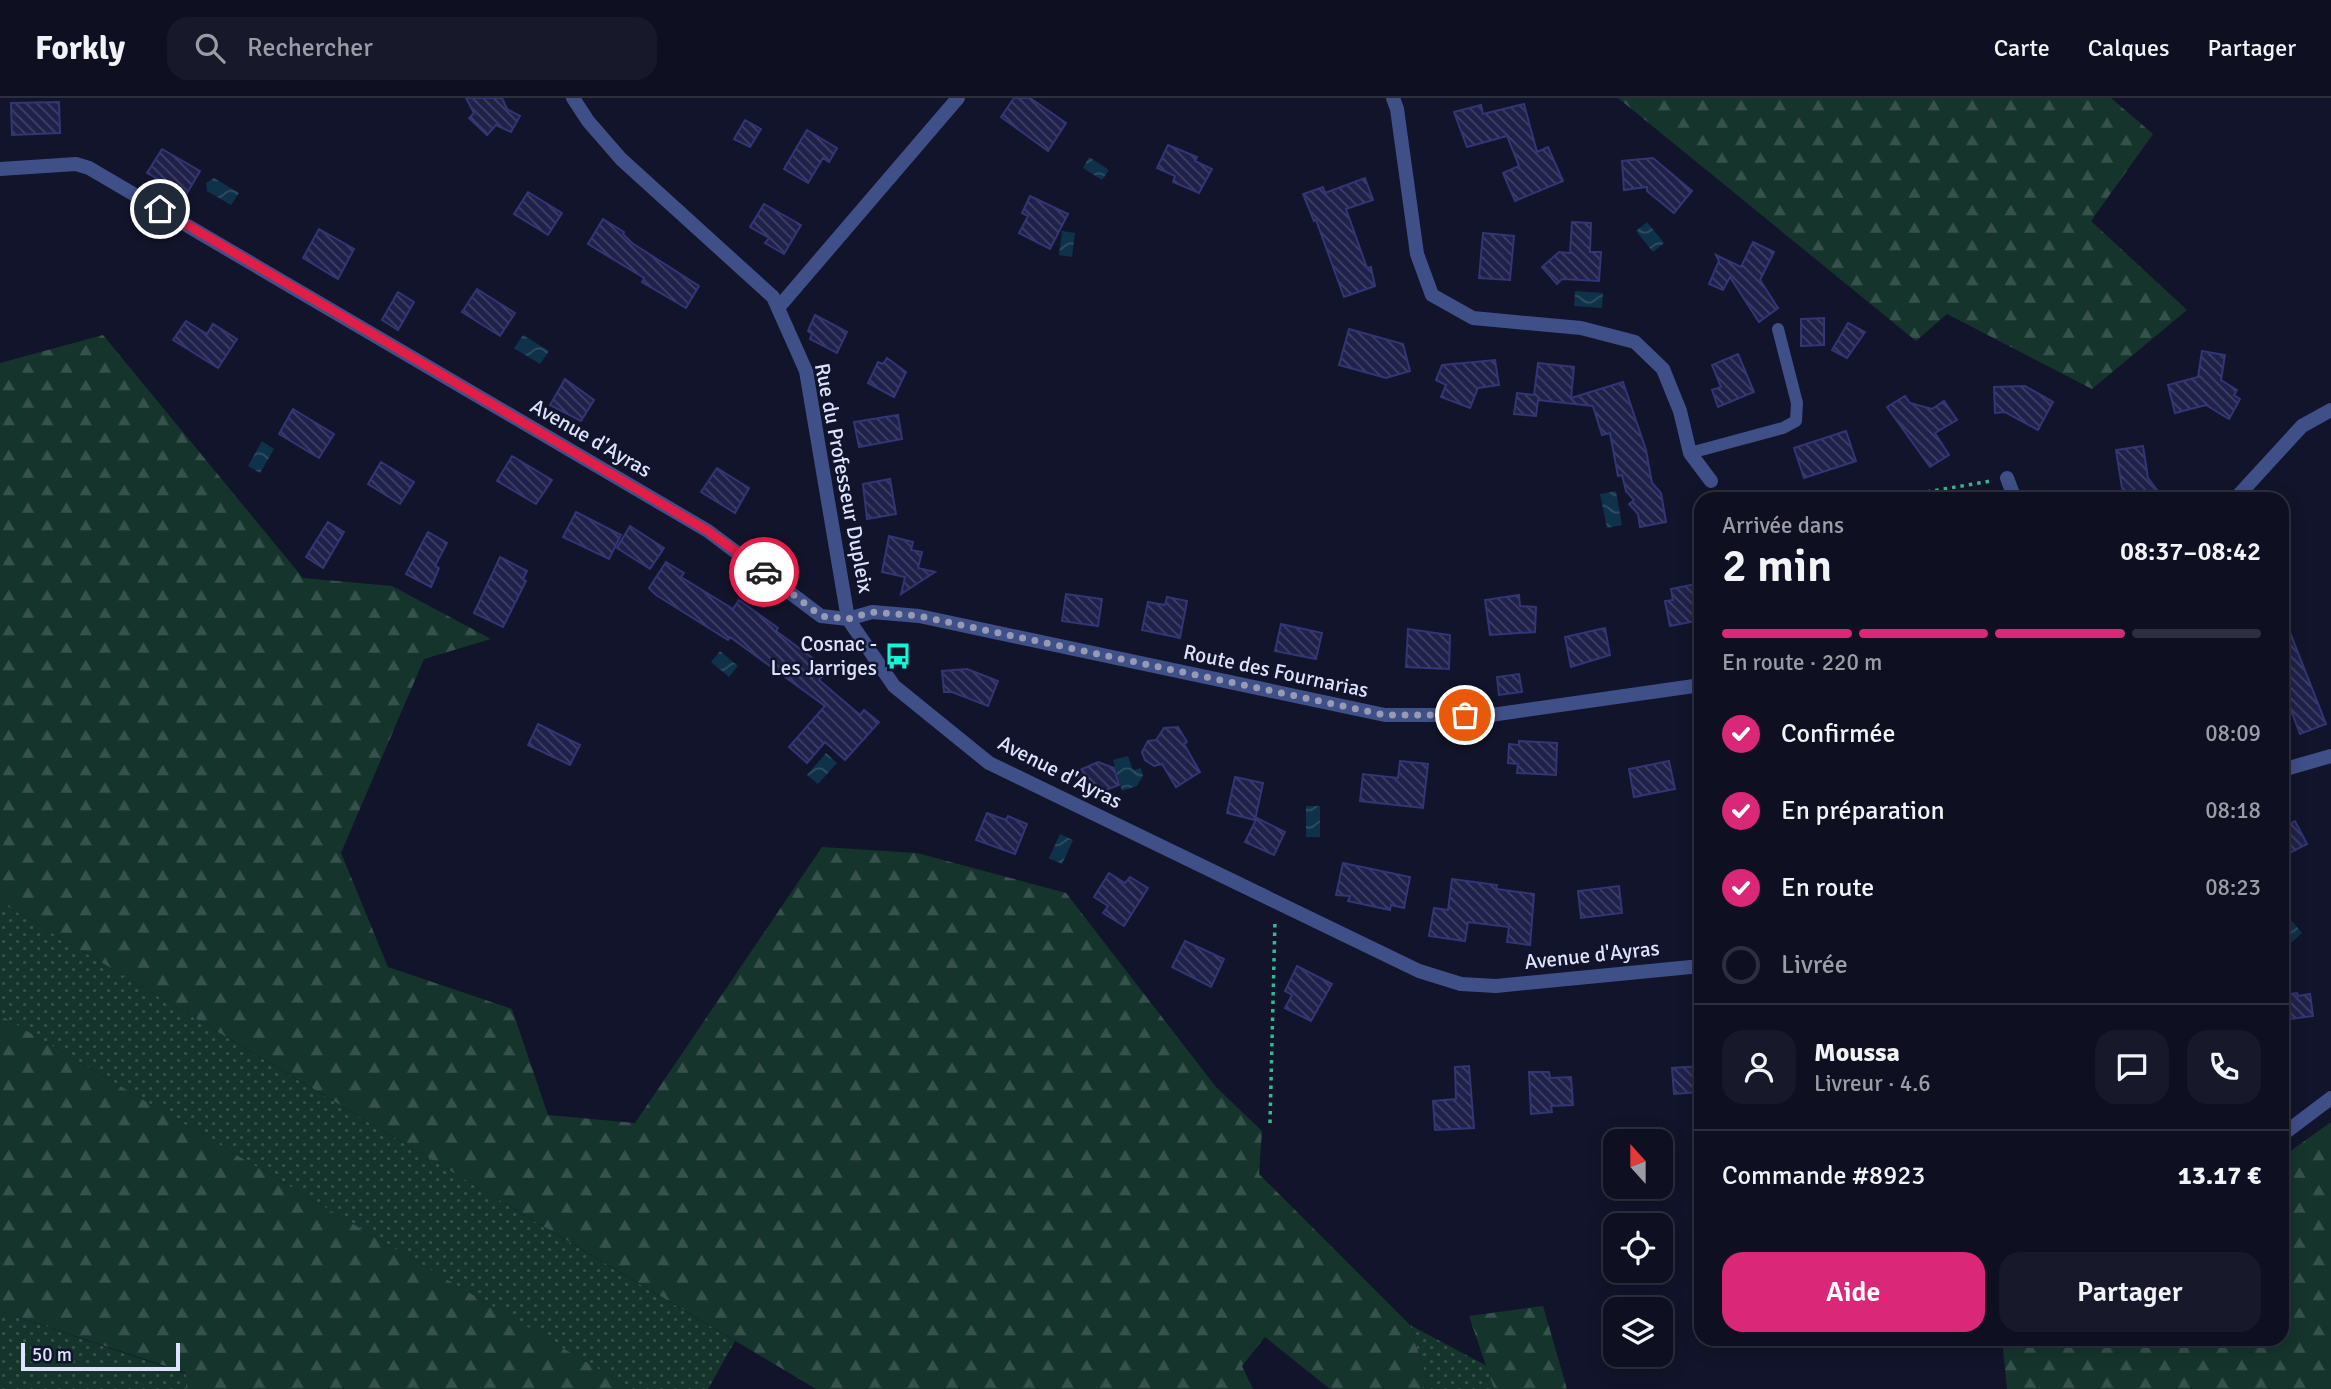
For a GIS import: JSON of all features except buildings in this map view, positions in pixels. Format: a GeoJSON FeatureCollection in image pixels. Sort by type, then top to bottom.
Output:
{"type":"FeatureCollection","features":[{"type":"Feature","properties":{"kind":"street","name":"Rue du Professeur Dupleix"},"geometry":{"type":"LineString","coordinates":[[573,98],[587,121],[621,159],[773,297],[806,371],[848,619]]}},
{"type":"Feature","properties":{"kind":"street"},"geometry":{"type":"LineString","coordinates":[[778,308],[958,98]]}},
{"type":"Feature","properties":{"kind":"street"},"geometry":{"type":"LineString","coordinates":[[1393,98],[1397,109],[1417,254],[1432,296],[1473,318],[1581,328],[1635,342],[1663,369],[1680,411],[1690,453],[1711,481]]}},
{"type":"Feature","properties":{"kind":"street","name":"Avenue d'Ayras"},"geometry":{"type":"LineString","coordinates":[[0,169],[76,164],[89,168],[708,531],[821,616],[848,619],[894,686],[989,763],[1419,971],[1461,984],[1496,986],[1694,967]]}},
{"type":"Feature","properties":{"kind":"street"},"geometry":{"type":"LineString","coordinates":[[2241,492],[2302,426],[2331,410]]}},
{"type":"Feature","properties":{"kind":"street"},"geometry":{"type":"LineString","coordinates":[[2007,478],[2012,492]]}},
{"type":"Feature","properties":{"kind":"street","name":"Route des Fournarias"},"geometry":{"type":"LineString","coordinates":[[848,619],[872,612],[919,616],[1385,715],[1491,715],[1694,686]]}},
{"type":"Feature","properties":{"kind":"street"},"geometry":{"type":"LineString","coordinates":[[2289,768],[2331,756]]}},
{"type":"Feature","properties":{"kind":"street"},"geometry":{"type":"LineString","coordinates":[[2289,1130],[2331,1098]]}},
{"type":"Feature","properties":{"kind":"lane"},"geometry":{"type":"LineString","coordinates":[[1690,453],[1783,428],[1796,421],[1797,403],[1778,329]]}},
{"type":"Feature","properties":{"kind":"path"},"geometry":{"type":"LineString","coordinates":[[1926,492],[2007,478]]}},
{"type":"Feature","properties":{"kind":"path"},"geometry":{"type":"LineString","coordinates":[[1270,1123],[1274,923],[1283,905]]}},
{"type":"Feature","properties":{"kind":"green space"},"geometry":{"type":"Polygon","coordinates":[[[1618,98],[2111,98],[2153,134],[2091,221],[2187,310],[2092,389],[1947,314],[1916,341],[1618,98]]]}},
{"type":"Feature","properties":{"kind":"green space"},"geometry":{"type":"Polygon","coordinates":[[[103,335],[303,578],[392,586],[491,639],[424,659],[341,853],[388,967],[512,1009],[548,1115],[635,1123],[822,847],[917,853],[1066,893],[1216,1087],[1262,1131],[1259,1174],[1410,1325],[1430,1389],[1330,1389],[1265,1337],[1242,1366],[1253,1389],[816,1389],[0,902],[0,363],[103,335]]]}},
{"type":"Feature","properties":{"kind":"green space"},"geometry":{"type":"Polygon","coordinates":[[[0,902],[735,1341],[708,1389],[632,1389],[0,1015],[0,902]]]}},
{"type":"Feature","properties":{"kind":"green space"},"geometry":{"type":"Polygon","coordinates":[[[0,1015],[632,1389],[186,1389],[186,1373],[0,1311],[0,1015]]]}},
{"type":"Feature","properties":{"kind":"green space"},"geometry":{"type":"Polygon","coordinates":[[[2331,1122],[2331,1389],[2007,1389],[2003,1346],[2289,1346],[2289,1152],[2331,1122]]]}},
{"type":"Feature","properties":{"kind":"green space"},"geometry":{"type":"Polygon","coordinates":[[[1543,1306],[1567,1389],[1494,1389],[1469,1316],[1543,1306]]]}},
{"type":"Feature","properties":{"kind":"green space"},"geometry":{"type":"Polygon","coordinates":[[[0,1311],[186,1374],[186,1389],[0,1389],[0,1311]]]}},
{"type":"Feature","properties":{"kind":"green space"},"geometry":{"type":"Polygon","coordinates":[[[1410,1325],[1487,1366],[1494,1389],[1430,1389],[1410,1325]]]}},
{"type":"Feature","properties":{"kind":"water"},"geometry":{"type":"Polygon","coordinates":[[[1089,157],[1109,170],[1102,180],[1083,168],[1089,157]]]}},
{"type":"Feature","properties":{"kind":"water"},"geometry":{"type":"Polygon","coordinates":[[[214,178],[239,193],[231,205],[207,191],[206,183],[214,178]]]}},
{"type":"Feature","properties":{"kind":"water"},"geometry":{"type":"Polygon","coordinates":[[[1647,222],[1664,243],[1653,252],[1636,231],[1647,222]]]}},
{"type":"Feature","properties":{"kind":"water"},"geometry":{"type":"Polygon","coordinates":[[[1062,231],[1075,233],[1072,257],[1059,255],[1062,231]]]}},
{"type":"Feature","properties":{"kind":"water"},"geometry":{"type":"Polygon","coordinates":[[[1575,291],[1603,293],[1602,308],[1574,306],[1575,291]]]}},
{"type":"Feature","properties":{"kind":"water"},"geometry":{"type":"Polygon","coordinates":[[[523,335],[549,351],[540,364],[514,348],[523,335]]]}},
{"type":"Feature","properties":{"kind":"water"},"geometry":{"type":"Polygon","coordinates":[[[262,441],[274,449],[260,473],[248,466],[262,441]]]}},
{"type":"Feature","properties":{"kind":"water"},"geometry":{"type":"Polygon","coordinates":[[[1616,491],[1622,525],[1607,528],[1600,494],[1616,491]]]}},
{"type":"Feature","properties":{"kind":"water"},"geometry":{"type":"Polygon","coordinates":[[[720,651],[738,666],[729,677],[711,662],[720,651]]]}},
{"type":"Feature","properties":{"kind":"water"},"geometry":{"type":"Polygon","coordinates":[[[826,753],[837,763],[818,784],[807,775],[826,753]]]}},
{"type":"Feature","properties":{"kind":"water"},"geometry":{"type":"Polygon","coordinates":[[[1128,756],[1133,770],[1141,768],[1143,776],[1137,786],[1122,791],[1113,760],[1128,756]]]}},
{"type":"Feature","properties":{"kind":"water"},"geometry":{"type":"Polygon","coordinates":[[[1306,806],[1320,806],[1320,837],[1306,837],[1306,806]]]}},
{"type":"Feature","properties":{"kind":"water"},"geometry":{"type":"Polygon","coordinates":[[[1060,834],[1073,840],[1062,864],[1049,858],[1060,834]]]}},
{"type":"Feature","properties":{"kind":"water"},"geometry":{"type":"Polygon","coordinates":[[[2292,921],[2302,933],[2289,945],[2289,924],[2292,921]]]}},
{"type":"Feature","properties":{"kind":"way so far"},"geometry":{"type":"LineString","coordinates":[[764,572],[821,616],[848,619],[872,612],[919,616],[1385,715],[1465,715]]}},
{"type":"Feature","properties":{"kind":"place","name":"Cosnac - Les Jarriges"},"geometry":{"type":"Point","coordinates":[898,656]}},
{"type":"Feature","properties":{"kind":"route"},"geometry":{"type":"LineString","coordinates":[[160,209],[708,531],[764,572]]}}]}
